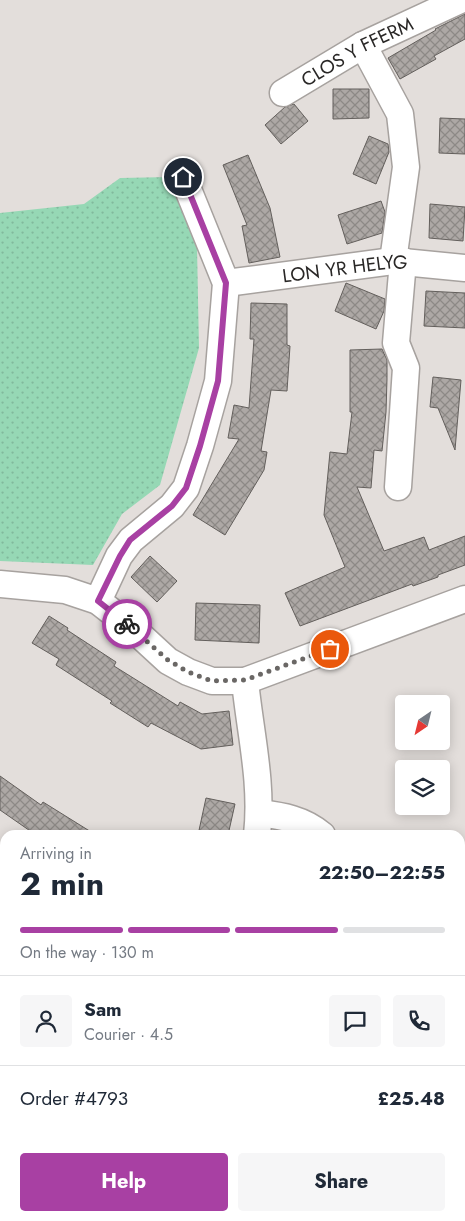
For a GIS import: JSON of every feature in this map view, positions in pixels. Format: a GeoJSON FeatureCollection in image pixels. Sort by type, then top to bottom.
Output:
{"type":"FeatureCollection","features":[{"type":"Feature","properties":{"kind":"street","name":"CLOS Y FFERM"},"geometry":{"type":"LineString","coordinates":[[283,93],[363,45],[460,0]]}},
{"type":"Feature","properties":{"kind":"street"},"geometry":{"type":"LineString","coordinates":[[363,45],[400,114],[406,167],[398,261],[396,343],[406,368],[398,487]]}},
{"type":"Feature","properties":{"kind":"street"},"geometry":{"type":"LineString","coordinates":[[98,601],[130,540],[172,506],[186,488],[218,381],[226,283],[183,177]]}},
{"type":"Feature","properties":{"kind":"street","name":"LON YR HELYG"},"geometry":{"type":"LineString","coordinates":[[226,283],[398,261],[465,268]]}},
{"type":"Feature","properties":{"kind":"street"},"geometry":{"type":"LineString","coordinates":[[0,584],[65,590],[98,601],[130,626],[168,660],[188,672],[212,681],[245,680],[465,599]]}},
{"type":"Feature","properties":{"kind":"street"},"geometry":{"type":"LineString","coordinates":[[245,680],[259,790],[258,824],[291,817],[315,830]]}},
{"type":"Feature","properties":{"kind":"green space"},"geometry":{"type":"Polygon","coordinates":[[[171,177],[197,247],[199,348],[160,485],[122,514],[93,565],[0,561],[0,213],[84,204],[120,178],[171,177]]]}},
{"type":"Feature","properties":{"kind":"building"},"geometry":{"type":"Polygon","coordinates":[[[465,14],[465,39],[434,56],[436,59],[400,79],[388,58],[435,29],[465,14]]]}},
{"type":"Feature","properties":{"kind":"building"},"geometry":{"type":"Polygon","coordinates":[[[333,89],[369,89],[369,118],[333,119],[333,89]]]}},
{"type":"Feature","properties":{"kind":"building"},"geometry":{"type":"Polygon","coordinates":[[[294,104],[308,121],[281,144],[265,125],[285,107],[294,104]]]}},
{"type":"Feature","properties":{"kind":"building"},"geometry":{"type":"Polygon","coordinates":[[[440,118],[465,119],[465,154],[439,153],[440,118]]]}},
{"type":"Feature","properties":{"kind":"building"},"geometry":{"type":"Polygon","coordinates":[[[369,136],[388,144],[389,152],[376,184],[353,174],[369,136]]]}},
{"type":"Feature","properties":{"kind":"building"},"geometry":{"type":"Polygon","coordinates":[[[248,155],[270,208],[280,257],[249,263],[242,226],[247,225],[223,165],[248,155]]]}},
{"type":"Feature","properties":{"kind":"building"},"geometry":{"type":"Polygon","coordinates":[[[381,201],[385,212],[382,233],[347,244],[338,215],[381,201]]]}},
{"type":"Feature","properties":{"kind":"building"},"geometry":{"type":"Polygon","coordinates":[[[430,204],[465,207],[463,241],[429,238],[430,204]]]}},
{"type":"Feature","properties":{"kind":"building"},"geometry":{"type":"Polygon","coordinates":[[[346,283],[385,299],[384,311],[376,329],[335,311],[346,283]]]}},
{"type":"Feature","properties":{"kind":"building"},"geometry":{"type":"Polygon","coordinates":[[[426,291],[465,293],[465,328],[424,326],[426,291]]]}},
{"type":"Feature","properties":{"kind":"building"},"geometry":{"type":"Polygon","coordinates":[[[251,303],[287,304],[287,345],[290,346],[287,391],[271,390],[261,451],[267,452],[264,470],[225,535],[193,515],[239,439],[228,438],[234,405],[249,408],[254,339],[250,339],[251,303]]]}},
{"type":"Feature","properties":{"kind":"building"},"geometry":{"type":"Polygon","coordinates":[[[382,349],[387,360],[387,379],[382,451],[374,450],[371,488],[357,487],[384,551],[424,537],[429,550],[465,536],[465,565],[438,575],[438,577],[413,586],[412,584],[300,626],[285,593],[345,567],[324,515],[330,452],[347,454],[352,412],[350,412],[350,350],[382,349]]]}},
{"type":"Feature","properties":{"kind":"building"},"geometry":{"type":"Polygon","coordinates":[[[433,377],[461,380],[455,450],[438,408],[430,407],[433,377]]]}},
{"type":"Feature","properties":{"kind":"building"},"geometry":{"type":"Polygon","coordinates":[[[150,556],[177,581],[157,602],[131,577],[150,556]]]}},
{"type":"Feature","properties":{"kind":"building"},"geometry":{"type":"Polygon","coordinates":[[[196,603],[260,605],[259,643],[195,640],[196,603]]]}},
{"type":"Feature","properties":{"kind":"building"},"geometry":{"type":"Polygon","coordinates":[[[49,616],[116,662],[114,666],[178,706],[180,702],[202,714],[229,711],[233,745],[201,749],[151,723],[148,727],[110,703],[112,701],[56,665],[59,659],[32,643],[49,616]]]}},
{"type":"Feature","properties":{"kind":"building"},"geometry":{"type":"Polygon","coordinates":[[[0,776],[41,805],[43,802],[88,830],[29,830],[0,810],[0,776]]]}},
{"type":"Feature","properties":{"kind":"building"},"geometry":{"type":"Polygon","coordinates":[[[206,798],[235,804],[229,830],[199,830],[206,798]]]}},
{"type":"Feature","properties":{"kind":"way so far"},"geometry":{"type":"LineString","coordinates":[[127,624],[168,660],[188,672],[212,681],[245,680],[330,649]]}},
{"type":"Feature","properties":{"kind":"route"},"geometry":{"type":"LineString","coordinates":[[127,624],[98,601],[130,540],[172,506],[186,488],[218,381],[226,283],[183,177]]}}]}
